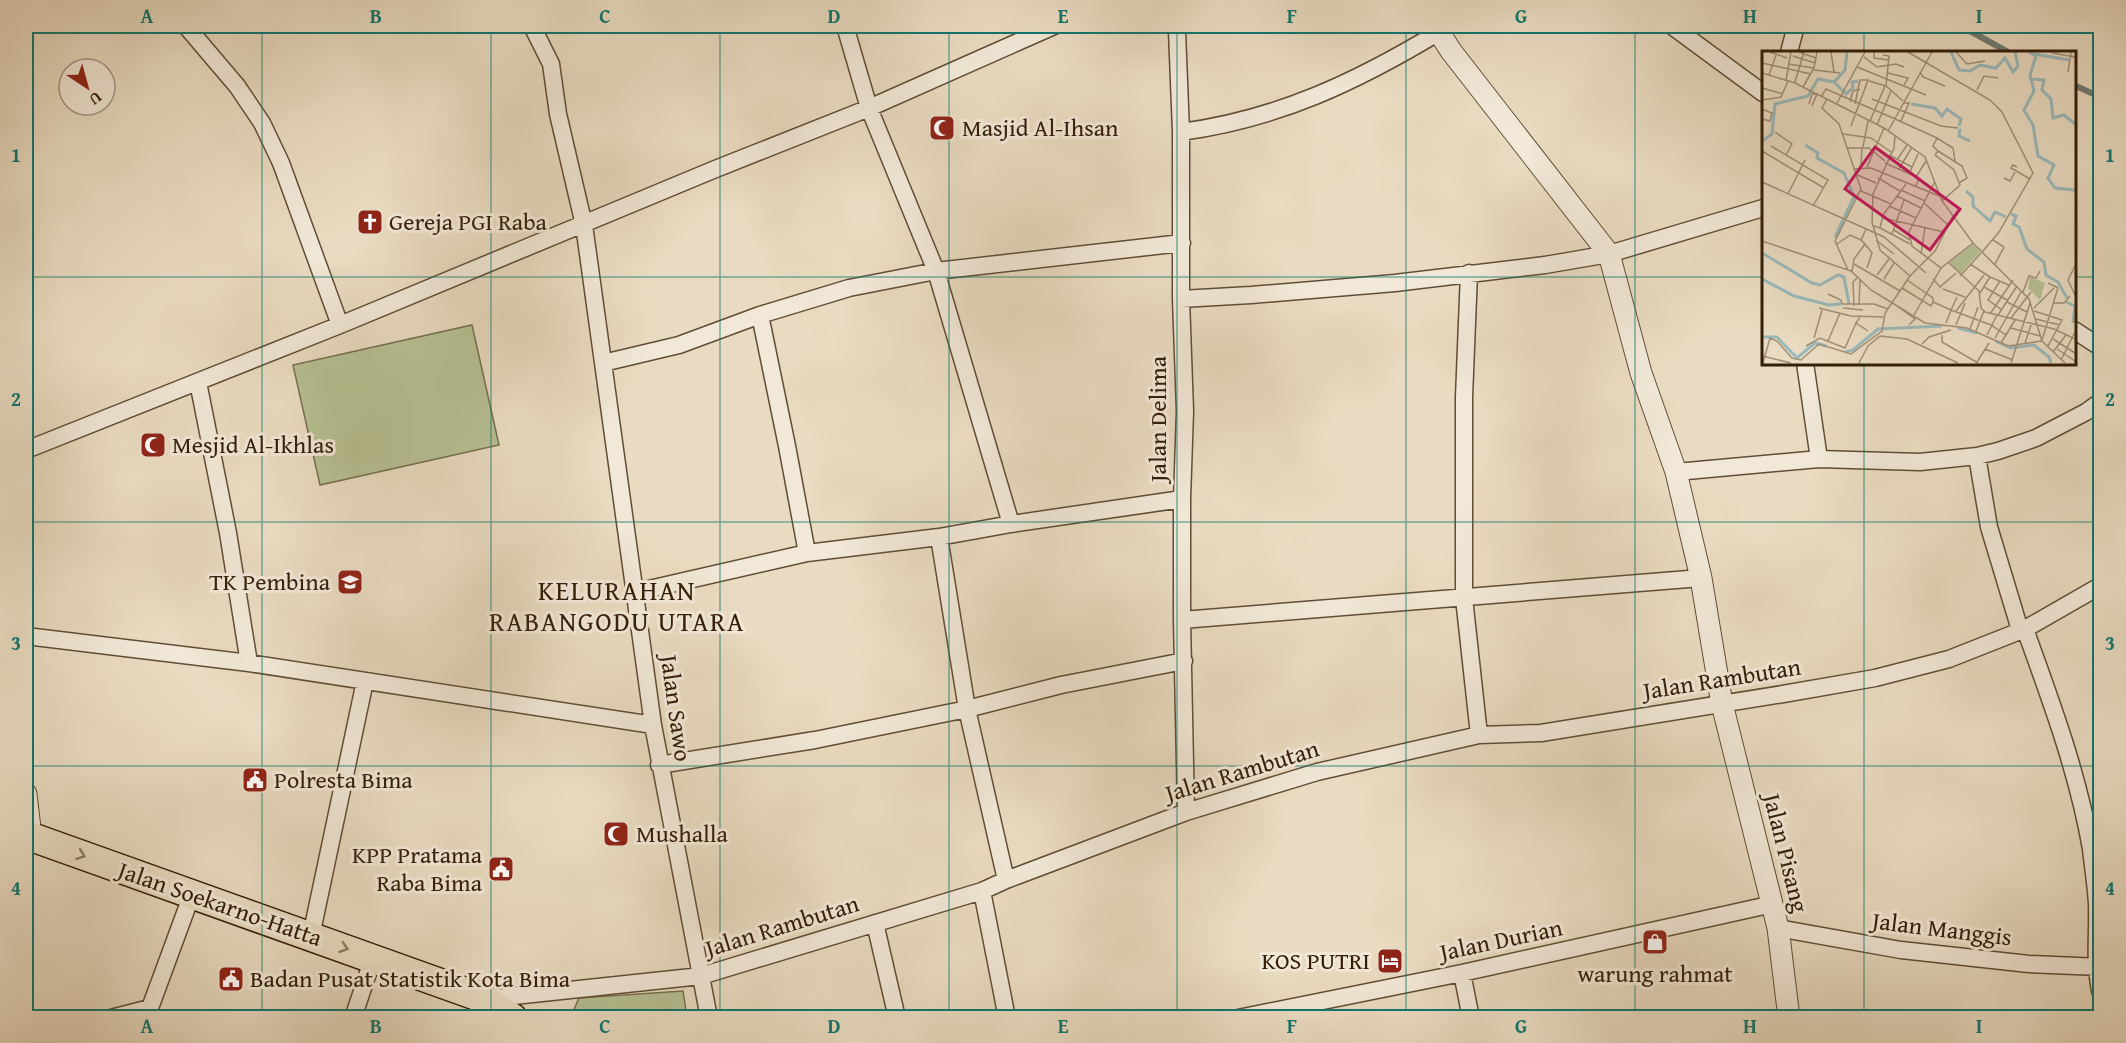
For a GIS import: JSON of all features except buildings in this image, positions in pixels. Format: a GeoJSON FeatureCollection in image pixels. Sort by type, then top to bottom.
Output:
{"type":"FeatureCollection","features":[{"type":"Feature","properties":{"kind":"highway","name":"Jalan Soekarno-Hatta"},"geometry":{"type":"LineString","coordinates":[[28,836],[485,999],[513,1017]]}},
{"type":"Feature","properties":{"kind":"street"},"geometry":{"type":"LineString","coordinates":[[186,26],[237,87],[262,123],[281,163],[340,325]]}},
{"type":"Feature","properties":{"kind":"street","name":"Jalan Sawo"},"geometry":{"type":"LineString","coordinates":[[532,26],[551,64],[558,114],[584,225],[659,765],[709,1017]]}},
{"type":"Feature","properties":{"kind":"street"},"geometry":{"type":"LineString","coordinates":[[845,26],[869,108],[936,271],[1011,524]]}},
{"type":"Feature","properties":{"kind":"street"},"geometry":{"type":"LineString","coordinates":[[26,450],[340,325],[713,170],[869,108],[1054,26]]}},
{"type":"Feature","properties":{"kind":"street","name":"Jalan Delima"},"geometry":{"type":"LineString","coordinates":[[1175,26],[1181,132],[1181,298],[1185,411],[1182,620],[1186,812]]}},
{"type":"Feature","properties":{"kind":"street"},"geometry":{"type":"LineString","coordinates":[[1672,26],[1762,92]]}},
{"type":"Feature","properties":{"kind":"street"},"geometry":{"type":"LineString","coordinates":[[1789,51],[1796,26]]}},
{"type":"Feature","properties":{"kind":"street"},"geometry":{"type":"LineString","coordinates":[[1181,132],[1221,127],[1263,116],[1302,102],[1346,84],[1392,61],[1437,29],[1451,51],[1609,254]]}},
{"type":"Feature","properties":{"kind":"street"},"geometry":{"type":"LineString","coordinates":[[1181,298],[1251,295],[1383,284],[1545,265],[1609,254],[1762,209]]}},
{"type":"Feature","properties":{"kind":"street"},"geometry":{"type":"LineString","coordinates":[[603,363],[679,345],[760,315],[849,288],[936,271],[1182,243]]}},
{"type":"Feature","properties":{"kind":"street","name":"Jalan Pisang"},"geometry":{"type":"LineString","coordinates":[[1609,254],[1641,373],[1676,472],[1701,578],[1722,704],[1778,928],[1789,1017]]}},
{"type":"Feature","properties":{"kind":"street"},"geometry":{"type":"LineString","coordinates":[[1469,273],[1464,397],[1464,598],[1479,735]]}},
{"type":"Feature","properties":{"kind":"street"},"geometry":{"type":"LineString","coordinates":[[760,315],[807,553]]}},
{"type":"Feature","properties":{"kind":"street"},"geometry":{"type":"LineString","coordinates":[[2075,331],[2100,347]]}},
{"type":"Feature","properties":{"kind":"street"},"geometry":{"type":"LineString","coordinates":[[1805,364],[1819,459]]}},
{"type":"Feature","properties":{"kind":"street"},"geometry":{"type":"LineString","coordinates":[[198,382],[228,533],[249,663]]}},
{"type":"Feature","properties":{"kind":"street"},"geometry":{"type":"LineString","coordinates":[[1676,472],[1819,459],[1920,462],[1977,456],[2036,438],[2086,412],[2100,402]]}},
{"type":"Feature","properties":{"kind":"street"},"geometry":{"type":"LineString","coordinates":[[1977,456],[1989,526],[2022,629],[2056,716],[2079,790],[2091,849],[2097,904],[2100,991]]}},
{"type":"Feature","properties":{"kind":"street"},"geometry":{"type":"LineString","coordinates":[[636,592],[807,553],[939,537],[1011,524],[1182,500]]}},
{"type":"Feature","properties":{"kind":"street"},"geometry":{"type":"LineString","coordinates":[[939,537],[967,709],[1006,880]]}},
{"type":"Feature","properties":{"kind":"street"},"geometry":{"type":"LineString","coordinates":[[1182,620],[1701,578]]}},
{"type":"Feature","properties":{"kind":"street","name":"Jalan Rambutan"},"geometry":{"type":"LineString","coordinates":[[485,999],[702,976],[982,891],[1186,812],[1317,772],[1479,735],[1541,733],[1875,678],[1949,659],[2022,629],[2100,586]]}},
{"type":"Feature","properties":{"kind":"street"},"geometry":{"type":"LineString","coordinates":[[26,636],[249,663],[653,725]]}},
{"type":"Feature","properties":{"kind":"street"},"geometry":{"type":"LineString","coordinates":[[659,765],[815,740],[967,709],[1061,685],[1184,660]]}},
{"type":"Feature","properties":{"kind":"street"},"geometry":{"type":"LineString","coordinates":[[311,936],[365,681]]}},
{"type":"Feature","properties":{"kind":"street"},"geometry":{"type":"LineString","coordinates":[[26,794],[28,836]]}},
{"type":"Feature","properties":{"kind":"street"},"geometry":{"type":"LineString","coordinates":[[982,891],[1007,1017]]}},
{"type":"Feature","properties":{"kind":"street"},"geometry":{"type":"LineString","coordinates":[[111,1017],[150,1008],[192,894]]}},
{"type":"Feature","properties":{"kind":"street","name":"Jalan Durian"},"geometry":{"type":"LineString","coordinates":[[1240,1017],[1462,974],[1773,904]]}},
{"type":"Feature","properties":{"kind":"street"},"geometry":{"type":"LineString","coordinates":[[875,923],[897,1017]]}},
{"type":"Feature","properties":{"kind":"street","name":"Jalan Manggis"},"geometry":{"type":"LineString","coordinates":[[1778,928],[1901,950],[2029,964],[2098,967]]}},
{"type":"Feature","properties":{"kind":"street"},"geometry":{"type":"LineString","coordinates":[[353,1017],[373,958]]}},
{"type":"Feature","properties":{"kind":"street"},"geometry":{"type":"LineString","coordinates":[[1462,974],[1471,1017]]}},
{"type":"Feature","properties":{"kind":"green space"},"geometry":{"type":"Polygon","coordinates":[[[472,325],[499,445],[320,485],[293,365],[472,325]]]}},
{"type":"Feature","properties":{"kind":"green space"},"geometry":{"type":"Polygon","coordinates":[[[683,991],[687,1017],[571,1016],[579,998],[683,991]]]}},
{"type":"Feature","properties":{"kind":"waterway"},"geometry":{"type":"LineString","coordinates":[[1961,26],[2006,51]]}},
{"type":"Feature","properties":{"kind":"waterway"},"geometry":{"type":"LineString","coordinates":[[2075,85],[2100,97]]}},
{"type":"Feature","properties":{"kind":"place","name":"Masjid Al-Ihsan"},"geometry":{"type":"Point","coordinates":[942,128]}},
{"type":"Feature","properties":{"kind":"place","name":"Gereja PGI Raba"},"geometry":{"type":"Point","coordinates":[370,222]}},
{"type":"Feature","properties":{"kind":"place","name":"Mesjid Al-Ikhlas"},"geometry":{"type":"Point","coordinates":[153,445]}},
{"type":"Feature","properties":{"kind":"place","name":"TK Pembina"},"geometry":{"type":"Point","coordinates":[350,582]}},
{"type":"Feature","properties":{"kind":"place","name":"Polresta Bima"},"geometry":{"type":"Point","coordinates":[255,780]}},
{"type":"Feature","properties":{"kind":"place","name":"Mushalla"},"geometry":{"type":"Point","coordinates":[616,834]}},
{"type":"Feature","properties":{"kind":"place","name":"KPP Pratama Raba Bima"},"geometry":{"type":"Point","coordinates":[501,869]}},
{"type":"Feature","properties":{"kind":"place","name":"warung rahmat"},"geometry":{"type":"Point","coordinates":[1655,942]}},
{"type":"Feature","properties":{"kind":"place","name":"KOS PUTRI"},"geometry":{"type":"Point","coordinates":[1390,961]}},
{"type":"Feature","properties":{"kind":"place","name":"Badan Pusat Statistik Kota Bima"},"geometry":{"type":"Point","coordinates":[231,979]}},
{"type":"Feature","properties":{"kind":"district","name":"KELURAHAN RABANGODU UTARA"},"geometry":{"type":"Point","coordinates":[617,606]}}]}
